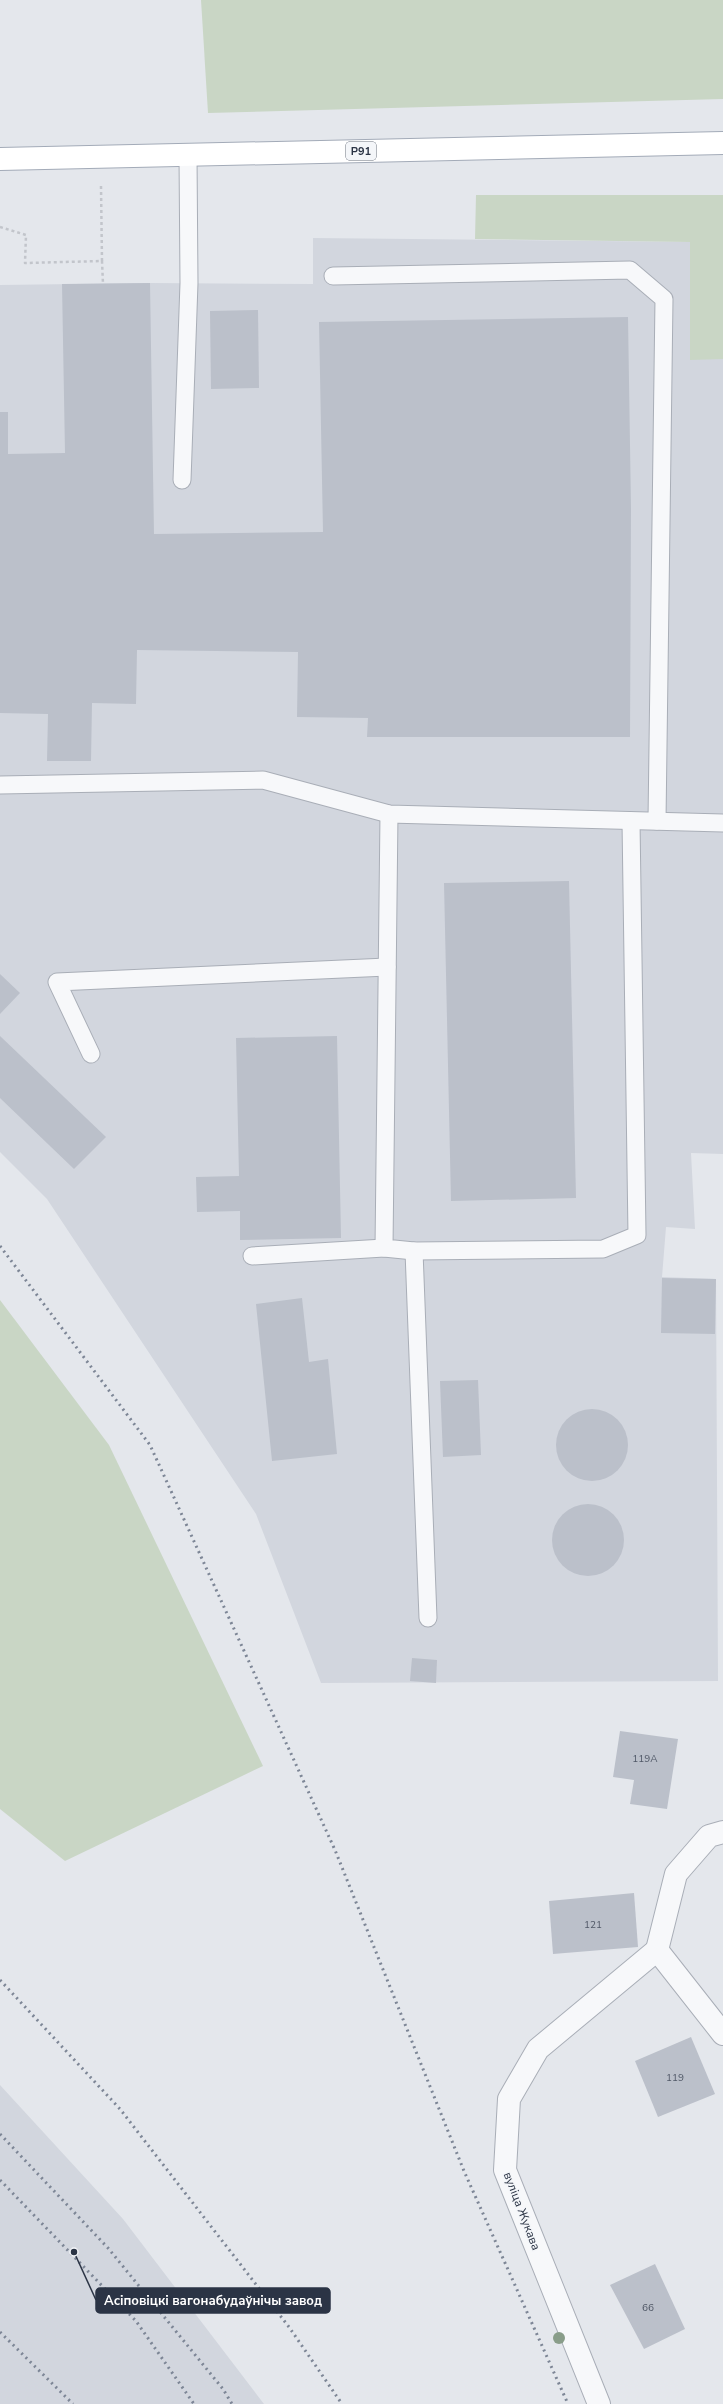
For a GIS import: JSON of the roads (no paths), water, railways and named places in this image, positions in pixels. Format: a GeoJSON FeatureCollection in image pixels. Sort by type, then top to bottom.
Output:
{"type":"FeatureCollection","features":[{"type":"Feature","properties":{"kind":"main road","name":"Р91"},"geometry":{"type":"LineString","coordinates":[[0,159],[723,143]]}},
{"type":"Feature","properties":{"kind":"street"},"geometry":{"type":"LineString","coordinates":[[723,1832],[709,1836],[676,1874],[657,1950],[723,2034]]}},
{"type":"Feature","properties":{"kind":"street","name":"вуліца Жукава"},"geometry":{"type":"LineString","coordinates":[[599,2404],[505,2170],[509,2100],[538,2049],[657,1950]]}},
{"type":"Feature","properties":{"kind":"lane"},"geometry":{"type":"LineString","coordinates":[[182,480],[189,283],[188,155]]}},
{"type":"Feature","properties":{"kind":"lane"},"geometry":{"type":"LineString","coordinates":[[333,276],[630,270],[664,299],[657,821]]}},
{"type":"Feature","properties":{"kind":"lane"},"geometry":{"type":"LineString","coordinates":[[0,785],[263,780],[389,814],[723,823],[723,836]]}},
{"type":"Feature","properties":{"kind":"lane"},"geometry":{"type":"LineString","coordinates":[[384,1248],[389,814]]}},
{"type":"Feature","properties":{"kind":"lane"},"geometry":{"type":"LineString","coordinates":[[252,1256],[384,1248],[414,1251],[603,1249],[637,1235],[631,821]]}},
{"type":"Feature","properties":{"kind":"lane"},"geometry":{"type":"LineString","coordinates":[[91,1054],[57,982],[387,967]]}},
{"type":"Feature","properties":{"kind":"lane"},"geometry":{"type":"LineString","coordinates":[[414,1251],[428,1618]]}},
{"type":"Feature","properties":{"kind":"railway"},"geometry":{"type":"LineString","coordinates":[[0,1246],[150,1445],[335,1850],[464,2171],[568,2404]]}},
{"type":"Feature","properties":{"kind":"railway"},"geometry":{"type":"LineString","coordinates":[[0,1980],[120,2109],[289,2327],[342,2404]]}},
{"type":"Feature","properties":{"kind":"railway"},"geometry":{"type":"LineString","coordinates":[[0,2134],[108,2248],[223,2389],[232,2404]]}},
{"type":"Feature","properties":{"kind":"railway"},"geometry":{"type":"LineString","coordinates":[[0,2180],[136,2321],[194,2404]]}},
{"type":"Feature","properties":{"kind":"railway"},"geometry":{"type":"LineString","coordinates":[[0,2332],[73,2404]]}},
{"type":"Feature","properties":{"kind":"place","name":"Асіповіцкі вагонабудаўнічы завод"},"geometry":{"type":"Point","coordinates":[74,2252]}}]}
